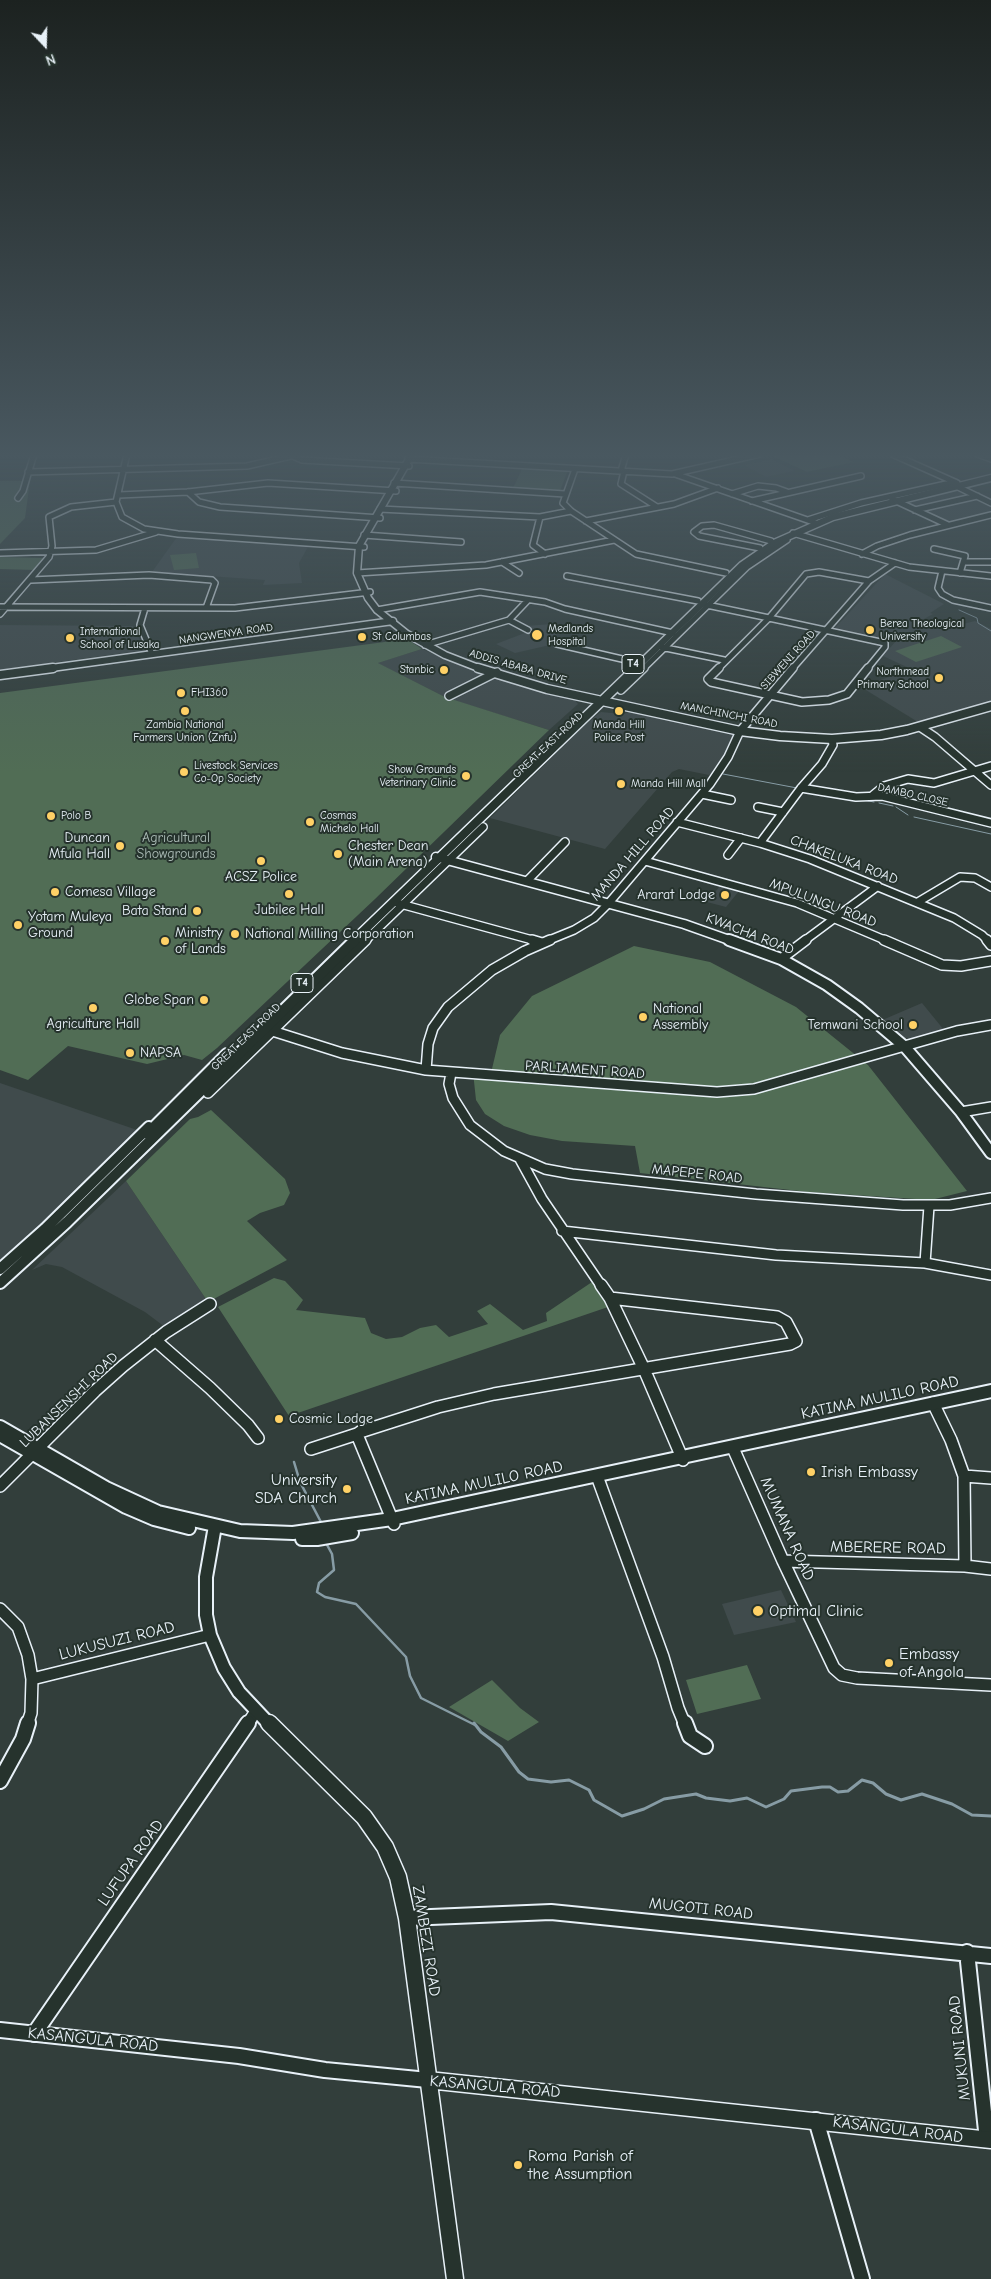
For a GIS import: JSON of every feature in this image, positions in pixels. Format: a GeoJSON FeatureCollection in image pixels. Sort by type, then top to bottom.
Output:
{"type":"FeatureCollection","features":[{"type":"Feature","properties":{"kind":"main road","name":"ADDIS ABABA DRIVE"},"geometry":{"type":"LineString","coordinates":[[361,560],[360,573],[367,592],[389,621],[428,644],[496,673],[576,695],[585,700],[597,700]]}},
{"type":"Feature","properties":{"kind":"main road","name":"GREAT EAST ROAD"},"geometry":{"type":"LineString","coordinates":[[702,604],[726,574],[744,560]]}},
{"type":"Feature","properties":{"kind":"main road","name":"GREAT EAST ROAD"},"geometry":{"type":"LineString","coordinates":[[0,1276],[56,1225],[165,1115],[440,858],[635,662],[749,560]]}},
{"type":"Feature","properties":{"kind":"main road","name":"NANGWENYA ROAD"},"geometry":{"type":"LineString","coordinates":[[0,675],[389,621]]}},
{"type":"Feature","properties":{"kind":"main road","name":"GREAT EAST ROAD"},"geometry":{"type":"LineString","coordinates":[[597,700],[662,647],[670,632]]}},
{"type":"Feature","properties":{"kind":"main road","name":"ADDIS ABABA DRIVE"},"geometry":{"type":"LineString","coordinates":[[496,673],[597,700]]}},
{"type":"Feature","properties":{"kind":"main road","name":"MANCHINCHI ROAD"},"geometry":{"type":"LineString","coordinates":[[597,700],[640,708]]}},
{"type":"Feature","properties":{"kind":"main road","name":"MANCHINCHI ROAD"},"geometry":{"type":"LineString","coordinates":[[597,700],[740,731],[780,736],[832,738],[864,737],[920,727],[991,706]]}},
{"type":"Feature","properties":{"kind":"main road","name":"GREAT EAST ROAD"},"geometry":{"type":"LineString","coordinates":[[0,1283],[268,1030],[398,904],[440,858]]}},
{"type":"Feature","properties":{"kind":"main road","name":"KWACHA ROAD"},"geometry":{"type":"LineString","coordinates":[[440,858],[705,930],[781,959],[827,985],[859,1008],[905,1047],[961,1112],[991,1153]]}},
{"type":"Feature","properties":{"kind":"main road","name":"GREAT EAST ROAD"},"geometry":{"type":"LineString","coordinates":[[0,1291],[146,1152],[186,1106]]}},
{"type":"Feature","properties":{"kind":"main road","name":"GREAT EAST ROAD"},"geometry":{"type":"LineString","coordinates":[[0,1270],[158,1119],[165,1115]]}},
{"type":"Feature","properties":{"kind":"main road","name":"KATIMA MULILO ROAD"},"geometry":{"type":"LineString","coordinates":[[0,1427],[36,1452],[126,1507],[168,1523],[214,1530],[256,1540],[318,1539],[935,1406],[991,1391]]}},
{"type":"Feature","properties":{"kind":"main road","name":"KATIMA MULILO ROAD"},"geometry":{"type":"LineString","coordinates":[[935,1406],[991,1397]]}},
{"type":"Feature","properties":{"kind":"main road","name":"KATIMA MULILO ROAD"},"geometry":{"type":"LineString","coordinates":[[0,1435],[36,1452]]}},
{"type":"Feature","properties":{"kind":"main road","name":"ZAMBEZI ROAD"},"geometry":{"type":"LineString","coordinates":[[214,1530],[205,1596],[210,1635],[229,1676],[256,1711],[351,1804],[374,1831],[394,1865],[407,1918],[455,2279]]}},
{"type":"Feature","properties":{"kind":"main road","name":"KASANGULA ROAD"},"geometry":{"type":"LineString","coordinates":[[428,2080],[989,2140]]}},
{"type":"Feature","properties":{"kind":"street"},"geometry":{"type":"LineString","coordinates":[[0,614],[3,608],[31,580],[46,560]]}},
{"type":"Feature","properties":{"kind":"street"},"geometry":{"type":"LineString","coordinates":[[360,573],[486,566],[511,560]]}},
{"type":"Feature","properties":{"kind":"street"},"geometry":{"type":"LineString","coordinates":[[662,560],[726,574]]}},
{"type":"Feature","properties":{"kind":"street"},"geometry":{"type":"LineString","coordinates":[[886,560],[942,571],[991,576]]}},
{"type":"Feature","properties":{"kind":"street"},"geometry":{"type":"LineString","coordinates":[[502,562],[519,573]]}},
{"type":"Feature","properties":{"kind":"street"},"geometry":{"type":"LineString","coordinates":[[960,573],[964,562],[991,562]]}},
{"type":"Feature","properties":{"kind":"street","name":"SIBWENI ROAD"},"geometry":{"type":"LineString","coordinates":[[740,731],[769,695],[829,630],[869,581],[896,563]]}},
{"type":"Feature","properties":{"kind":"street"},"geometry":{"type":"LineString","coordinates":[[942,571],[938,588],[942,594],[953,600],[991,608]]}},
{"type":"Feature","properties":{"kind":"street"},"geometry":{"type":"LineString","coordinates":[[567,576],[769,618],[883,641],[886,644],[847,694],[829,700],[802,702],[711,682],[708,679],[724,660],[769,618],[806,574],[813,572],[869,581]]}},
{"type":"Feature","properties":{"kind":"street"},"geometry":{"type":"LineString","coordinates":[[31,580],[148,575],[212,580],[215,583],[206,608]]}},
{"type":"Feature","properties":{"kind":"street"},"geometry":{"type":"LineString","coordinates":[[3,608],[206,608],[254,606],[367,592]]}},
{"type":"Feature","properties":{"kind":"street"},"geometry":{"type":"LineString","coordinates":[[380,609],[473,592],[486,593],[528,600],[670,632]]}},
{"type":"Feature","properties":{"kind":"street"},"geometry":{"type":"LineString","coordinates":[[428,644],[509,620],[528,600]]}},
{"type":"Feature","properties":{"kind":"street"},"geometry":{"type":"LineString","coordinates":[[621,690],[702,604]]}},
{"type":"Feature","properties":{"kind":"street"},"geometry":{"type":"LineString","coordinates":[[145,608],[140,625],[152,654]]}},
{"type":"Feature","properties":{"kind":"street"},"geometry":{"type":"LineString","coordinates":[[509,620],[528,630]]}},
{"type":"Feature","properties":{"kind":"street"},"geometry":{"type":"LineString","coordinates":[[557,644],[635,662]]}},
{"type":"Feature","properties":{"kind":"street"},"geometry":{"type":"LineString","coordinates":[[662,647],[724,660]]}},
{"type":"Feature","properties":{"kind":"street"},"geometry":{"type":"LineString","coordinates":[[449,696],[496,673]]}},
{"type":"Feature","properties":{"kind":"street"},"geometry":{"type":"LineString","coordinates":[[920,727],[935,737],[991,785]]}},
{"type":"Feature","properties":{"kind":"street","name":"MANDA HILL ROAD"},"geometry":{"type":"LineString","coordinates":[[426,1070],[430,1036],[433,1028],[448,1007],[461,994],[492,970],[542,943],[574,930],[594,918],[645,862],[702,794],[728,757],[740,731]]}},
{"type":"Feature","properties":{"kind":"street"},"geometry":{"type":"LineString","coordinates":[[760,843],[801,788],[822,764],[833,745],[832,738]]}},
{"type":"Feature","properties":{"kind":"street"},"geometry":{"type":"LineString","coordinates":[[873,795],[884,786],[902,780],[921,780],[934,783],[991,766]]}},
{"type":"Feature","properties":{"kind":"street","name":"DAMBO CLOSE"},"geometry":{"type":"LineString","coordinates":[[801,788],[856,797],[882,796],[991,823]]}},
{"type":"Feature","properties":{"kind":"street"},"geometry":{"type":"LineString","coordinates":[[702,794],[731,800]]}},
{"type":"Feature","properties":{"kind":"street"},"geometry":{"type":"LineString","coordinates":[[758,807],[783,812]]}},
{"type":"Feature","properties":{"kind":"street","name":"CHAKELUKA ROAD"},"geometry":{"type":"LineString","coordinates":[[677,822],[760,843],[810,859],[918,902],[964,923],[982,935],[991,945]]}},
{"type":"Feature","properties":{"kind":"street"},"geometry":{"type":"LineString","coordinates":[[440,858],[483,826]]}},
{"type":"Feature","properties":{"kind":"street"},"geometry":{"type":"LineString","coordinates":[[728,854],[741,838]]}},
{"type":"Feature","properties":{"kind":"street"},"geometry":{"type":"LineString","coordinates":[[527,881],[565,842]]}},
{"type":"Feature","properties":{"kind":"street","name":"MPULUNGU ROAD"},"geometry":{"type":"LineString","coordinates":[[645,862],[778,896],[942,965],[961,966],[991,961]]}},
{"type":"Feature","properties":{"kind":"street"},"geometry":{"type":"LineString","coordinates":[[918,902],[960,877],[975,878],[991,887]]}},
{"type":"Feature","properties":{"kind":"street"},"geometry":{"type":"LineString","coordinates":[[781,959],[878,886]]}},
{"type":"Feature","properties":{"kind":"street"},"geometry":{"type":"LineString","coordinates":[[398,904],[542,943]]}},
{"type":"Feature","properties":{"kind":"street","name":"PARLIAMENT ROAD"},"geometry":{"type":"LineString","coordinates":[[268,1030],[342,1053],[426,1070],[673,1090],[732,1092],[754,1089],[957,1031],[991,1025]]}},
{"type":"Feature","properties":{"kind":"street"},"geometry":{"type":"LineString","coordinates":[[208,1093],[268,1030]]}},
{"type":"Feature","properties":{"kind":"street","name":"MAPEPE ROAD"},"geometry":{"type":"LineString","coordinates":[[451,1073],[449,1084],[453,1098],[470,1125],[504,1151],[545,1168],[572,1174],[756,1194],[929,1206],[991,1198]]}},
{"type":"Feature","properties":{"kind":"street"},"geometry":{"type":"LineString","coordinates":[[961,1112],[991,1107]]}},
{"type":"Feature","properties":{"kind":"street"},"geometry":{"type":"LineString","coordinates":[[520,1159],[537,1192],[562,1231],[610,1298],[644,1369],[683,1460]]}},
{"type":"Feature","properties":{"kind":"street"},"geometry":{"type":"LineString","coordinates":[[925,1263],[929,1206]]}},
{"type":"Feature","properties":{"kind":"street"},"geometry":{"type":"LineString","coordinates":[[562,1231],[776,1255],[925,1263],[991,1275]]}},
{"type":"Feature","properties":{"kind":"street"},"geometry":{"type":"LineString","coordinates":[[311,1449],[438,1407],[484,1396],[790,1344],[796,1341],[786,1322],[777,1317],[610,1298]]}},
{"type":"Feature","properties":{"kind":"street","name":"LUBANSENSHI ROAD"},"geometry":{"type":"LineString","coordinates":[[0,1486],[95,1391],[155,1340],[210,1304]]}},
{"type":"Feature","properties":{"kind":"street"},"geometry":{"type":"LineString","coordinates":[[155,1340],[210,1388],[248,1425],[258,1438]]}},
{"type":"Feature","properties":{"kind":"street"},"geometry":{"type":"LineString","coordinates":[[935,1406],[964,1476],[966,1566]]}},
{"type":"Feature","properties":{"kind":"street"},"geometry":{"type":"LineString","coordinates":[[357,1434],[393,1522]]}},
{"type":"Feature","properties":{"kind":"street","name":"MUMANA ROAD"},"geometry":{"type":"LineString","coordinates":[[734,1450],[783,1562],[834,1668],[842,1674],[857,1678],[991,1685]]}},
{"type":"Feature","properties":{"kind":"street"},"geometry":{"type":"LineString","coordinates":[[964,1476],[991,1478]]}},
{"type":"Feature","properties":{"kind":"street"},"geometry":{"type":"LineString","coordinates":[[598,1479],[663,1656],[681,1715],[690,1736],[705,1746]]}},
{"type":"Feature","properties":{"kind":"street","name":"MBERERE ROAD"},"geometry":{"type":"LineString","coordinates":[[783,1562],[966,1566],[991,1569]]}},
{"type":"Feature","properties":{"kind":"street"},"geometry":{"type":"LineString","coordinates":[[0,1610],[18,1627],[28,1655],[32,1679],[31,1713],[24,1740],[0,1781]]}},
{"type":"Feature","properties":{"kind":"street","name":"LUKUSUZI ROAD"},"geometry":{"type":"LineString","coordinates":[[32,1679],[210,1635]]}},
{"type":"Feature","properties":{"kind":"street","name":"LUFUPA ROAD"},"geometry":{"type":"LineString","coordinates":[[34,2034],[256,1711]]}},
{"type":"Feature","properties":{"kind":"street","name":"MUGOTI ROAD"},"geometry":{"type":"LineString","coordinates":[[407,1918],[550,1912],[968,1952],[991,1956]]}},
{"type":"Feature","properties":{"kind":"street","name":"MUKUNI ROAD"},"geometry":{"type":"LineString","coordinates":[[968,1952],[989,2140]]}},
{"type":"Feature","properties":{"kind":"street","name":"KASANGULA ROAD"},"geometry":{"type":"LineString","coordinates":[[0,2030],[239,2056],[325,2070],[428,2080]]}},
{"type":"Feature","properties":{"kind":"street"},"geometry":{"type":"LineString","coordinates":[[816,2120],[862,2279]]}},
{"type":"Feature","properties":{"kind":"shaded area"},"geometry":{"type":"Polygon","coordinates":[[[160,560],[300,560],[299,563],[302,583],[263,585],[265,580],[152,572],[160,560]]]}},
{"type":"Feature","properties":{"kind":"shaded area","name":"Northmead Primary School"},"geometry":{"type":"Polygon","coordinates":[[[885,574],[944,604],[930,613],[933,614],[922,620],[943,629],[975,621],[991,629],[991,700],[918,722],[861,687],[911,669],[883,656],[896,641],[835,628],[885,574]]]}},
{"type":"Feature","properties":{"kind":"shaded area","name":"Medlands Hospital"},"geometry":{"type":"Polygon","coordinates":[[[553,624],[558,640],[550,645],[515,653],[496,644],[530,631],[525,626],[553,624]]]}},
{"type":"Feature","properties":{"kind":"shaded area","name":"International School of Lusaka"},"geometry":{"type":"Polygon","coordinates":[[[0,625],[133,626],[145,650],[0,670],[0,625]]]}},
{"type":"Feature","properties":{"kind":"shaded area"},"geometry":{"type":"Polygon","coordinates":[[[422,649],[459,665],[490,675],[445,697],[377,663],[422,649]]]}},
{"type":"Feature","properties":{"kind":"shaded area"},"geometry":{"type":"Polygon","coordinates":[[[491,676],[574,699],[578,704],[549,730],[446,698],[491,676]]]}},
{"type":"Feature","properties":{"kind":"shaded area"},"geometry":{"type":"Polygon","coordinates":[[[640,710],[740,731],[713,774],[709,775],[679,769],[672,772],[605,849],[490,818],[588,722],[601,712],[622,714],[640,710]]]}},
{"type":"Feature","properties":{"kind":"shaded area","name":"Ararat Lodge"},"geometry":{"type":"Polygon","coordinates":[[[720,886],[739,891],[726,907],[707,902],[720,886]]]}},
{"type":"Feature","properties":{"kind":"shaded area","name":"Temwani School"},"geometry":{"type":"Polygon","coordinates":[[[922,1003],[944,1030],[915,1040],[900,1037],[880,1021],[922,1003]]]}},
{"type":"Feature","properties":{"kind":"shaded area"},"geometry":{"type":"Polygon","coordinates":[[[0,1083],[140,1131],[0,1262],[0,1083]]]}},
{"type":"Feature","properties":{"kind":"shaded area"},"geometry":{"type":"Polygon","coordinates":[[[126,1181],[208,1302],[165,1327],[145,1312],[62,1267],[46,1264],[32,1270],[126,1181]]]}},
{"type":"Feature","properties":{"kind":"shaded area","name":"Optimal Clinic"},"geometry":{"type":"Polygon","coordinates":[[[781,1590],[796,1622],[734,1635],[722,1604],[781,1590]]]}},
{"type":"Feature","properties":{"kind":"green space"},"geometry":{"type":"Polygon","coordinates":[[[0,560],[41,560],[35,570],[0,569],[0,560]]]}},
{"type":"Feature","properties":{"kind":"green space"},"geometry":{"type":"Polygon","coordinates":[[[171,560],[197,560],[199,568],[174,570],[171,560]]]}},
{"type":"Feature","properties":{"kind":"green space"},"geometry":{"type":"Polygon","coordinates":[[[941,636],[962,647],[916,662],[895,651],[941,636]]]}},
{"type":"Feature","properties":{"kind":"green space","name":"Agricultural Showgrounds"},"geometry":{"type":"Polygon","coordinates":[[[407,639],[422,649],[378,663],[445,697],[549,730],[375,899],[202,1060],[184,1055],[147,1064],[68,1046],[28,1080],[0,1070],[0,693],[407,639]]]}},
{"type":"Feature","properties":{"kind":"green space"},"geometry":{"type":"Polygon","coordinates":[[[634,946],[710,962],[796,1007],[868,1065],[967,1191],[931,1200],[808,1192],[640,1173],[635,1146],[562,1141],[530,1135],[504,1126],[485,1114],[476,1100],[473,1072],[491,1073],[500,1035],[532,996],[634,946]]]}},
{"type":"Feature","properties":{"kind":"green space"},"geometry":{"type":"Polygon","coordinates":[[[211,1110],[285,1179],[290,1193],[284,1205],[260,1213],[247,1221],[287,1260],[208,1302],[126,1181],[190,1119],[211,1110]]]}},
{"type":"Feature","properties":{"kind":"green space"},"geometry":{"type":"Polygon","coordinates":[[[274,1278],[285,1281],[303,1300],[296,1310],[365,1318],[371,1333],[386,1339],[402,1337],[420,1328],[436,1325],[449,1337],[488,1324],[477,1311],[490,1304],[523,1330],[547,1321],[546,1313],[592,1282],[608,1307],[289,1416],[218,1307],[274,1278]]]}},
{"type":"Feature","properties":{"kind":"green space"},"geometry":{"type":"Polygon","coordinates":[[[747,1665],[761,1699],[697,1714],[686,1680],[747,1665]]]}},
{"type":"Feature","properties":{"kind":"green space"},"geometry":{"type":"Polygon","coordinates":[[[492,1680],[520,1708],[539,1722],[508,1741],[449,1707],[492,1680]]]}},
{"type":"Feature","properties":{"kind":"waterway"},"geometry":{"type":"LineString","coordinates":[[959,610],[977,618],[978,623],[991,631]]}},
{"type":"Feature","properties":{"kind":"waterway"},"geometry":{"type":"LineString","coordinates":[[723,774],[797,788]]}},
{"type":"Feature","properties":{"kind":"waterway"},"geometry":{"type":"LineString","coordinates":[[863,800],[874,802]]}},
{"type":"Feature","properties":{"kind":"waterway"},"geometry":{"type":"LineString","coordinates":[[879,803],[893,806]]}},
{"type":"Feature","properties":{"kind":"waterway"},"geometry":{"type":"LineString","coordinates":[[896,807],[908,815]]}},
{"type":"Feature","properties":{"kind":"waterway"},"geometry":{"type":"LineString","coordinates":[[914,817],[991,834]]}},
{"type":"Feature","properties":{"kind":"waterway"},"geometry":{"type":"LineString","coordinates":[[294,1462],[300,1482],[322,1524]]}},
{"type":"Feature","properties":{"kind":"waterway"},"geometry":{"type":"LineString","coordinates":[[326,1543],[332,1554],[334,1570],[319,1583],[317,1592],[325,1597],[356,1604],[406,1657],[410,1676],[421,1698],[475,1725]]}},
{"type":"Feature","properties":{"kind":"waterway"},"geometry":{"type":"LineString","coordinates":[[474,1723],[481,1732],[501,1747],[519,1772],[528,1779],[551,1782],[569,1780],[589,1790],[594,1800],[622,1816],[644,1809],[664,1799],[696,1794],[706,1798],[730,1801],[747,1798],[766,1807],[784,1799],[791,1791],[822,1787],[830,1787],[838,1792],[848,1791],[862,1780],[873,1783],[886,1794],[901,1800],[922,1794],[952,1804],[972,1815],[991,1816]]}},
{"type":"Feature","properties":{"kind":"place","name":"Berea Theological University"},"geometry":{"type":"Point","coordinates":[870,630]}},
{"type":"Feature","properties":{"kind":"place","name":"Medlands Hospital"},"geometry":{"type":"Point","coordinates":[537,635]}},
{"type":"Feature","properties":{"kind":"place","name":"St Columbas"},"geometry":{"type":"Point","coordinates":[362,637]}},
{"type":"Feature","properties":{"kind":"place","name":"International School of Lusaka"},"geometry":{"type":"Point","coordinates":[70,638]}},
{"type":"Feature","properties":{"kind":"place","name":"Stanbic"},"geometry":{"type":"Point","coordinates":[444,670]}},
{"type":"Feature","properties":{"kind":"place","name":"Northmead Primary School"},"geometry":{"type":"Point","coordinates":[939,678]}},
{"type":"Feature","properties":{"kind":"place","name":"FHI360"},"geometry":{"type":"Point","coordinates":[181,693]}},
{"type":"Feature","properties":{"kind":"place","name":"Zambia National Farmers Union (Znfu)"},"geometry":{"type":"Point","coordinates":[185,711]}},
{"type":"Feature","properties":{"kind":"place","name":"Manda Hill Police Post"},"geometry":{"type":"Point","coordinates":[619,711]}},
{"type":"Feature","properties":{"kind":"place","name":"Livestock Services Co-Op Society"},"geometry":{"type":"Point","coordinates":[184,772]}},
{"type":"Feature","properties":{"kind":"place","name":"Show Grounds Veterinary Clinic"},"geometry":{"type":"Point","coordinates":[466,776]}},
{"type":"Feature","properties":{"kind":"place","name":"Manda Hill Mall"},"geometry":{"type":"Point","coordinates":[621,784]}},
{"type":"Feature","properties":{"kind":"place","name":"Polo B"},"geometry":{"type":"Point","coordinates":[51,816]}},
{"type":"Feature","properties":{"kind":"place","name":"Cosmas Michelo Hall"},"geometry":{"type":"Point","coordinates":[310,822]}},
{"type":"Feature","properties":{"kind":"place","name":"Duncan Mfula Hall"},"geometry":{"type":"Point","coordinates":[120,846]}},
{"type":"Feature","properties":{"kind":"place","name":"Chester Dean (Main Arena)"},"geometry":{"type":"Point","coordinates":[338,854]}},
{"type":"Feature","properties":{"kind":"place","name":"ACSZ Police"},"geometry":{"type":"Point","coordinates":[261,861]}},
{"type":"Feature","properties":{"kind":"place","name":"Comesa Village"},"geometry":{"type":"Point","coordinates":[55,892]}},
{"type":"Feature","properties":{"kind":"place","name":"Jubilee Hall"},"geometry":{"type":"Point","coordinates":[289,894]}},
{"type":"Feature","properties":{"kind":"place","name":"Ararat Lodge"},"geometry":{"type":"Point","coordinates":[725,895]}},
{"type":"Feature","properties":{"kind":"place","name":"Bata Stand"},"geometry":{"type":"Point","coordinates":[197,911]}},
{"type":"Feature","properties":{"kind":"place","name":"Yotam Muleya Ground"},"geometry":{"type":"Point","coordinates":[18,925]}},
{"type":"Feature","properties":{"kind":"place","name":"National Milling Corporation"},"geometry":{"type":"Point","coordinates":[235,934]}},
{"type":"Feature","properties":{"kind":"place","name":"Ministry of Lands"},"geometry":{"type":"Point","coordinates":[165,941]}},
{"type":"Feature","properties":{"kind":"place","name":"Globe Span"},"geometry":{"type":"Point","coordinates":[204,1000]}},
{"type":"Feature","properties":{"kind":"place","name":"Agriculture Hall"},"geometry":{"type":"Point","coordinates":[93,1008]}},
{"type":"Feature","properties":{"kind":"place","name":"National Assembly"},"geometry":{"type":"Point","coordinates":[643,1017]}},
{"type":"Feature","properties":{"kind":"place","name":"Temwani School"},"geometry":{"type":"Point","coordinates":[913,1025]}},
{"type":"Feature","properties":{"kind":"place","name":"NAPSA"},"geometry":{"type":"Point","coordinates":[130,1053]}},
{"type":"Feature","properties":{"kind":"place","name":"Cosmic Lodge"},"geometry":{"type":"Point","coordinates":[279,1419]}},
{"type":"Feature","properties":{"kind":"place","name":"Irish Embassy"},"geometry":{"type":"Point","coordinates":[811,1472]}},
{"type":"Feature","properties":{"kind":"place","name":"University SDA Church"},"geometry":{"type":"Point","coordinates":[347,1489]}},
{"type":"Feature","properties":{"kind":"place","name":"Optimal Clinic"},"geometry":{"type":"Point","coordinates":[758,1611]}},
{"type":"Feature","properties":{"kind":"place","name":"Embassy of Angola"},"geometry":{"type":"Point","coordinates":[889,1663]}},
{"type":"Feature","properties":{"kind":"place","name":"Roma Parish of the Assumption"},"geometry":{"type":"Point","coordinates":[518,2165]}}]}
